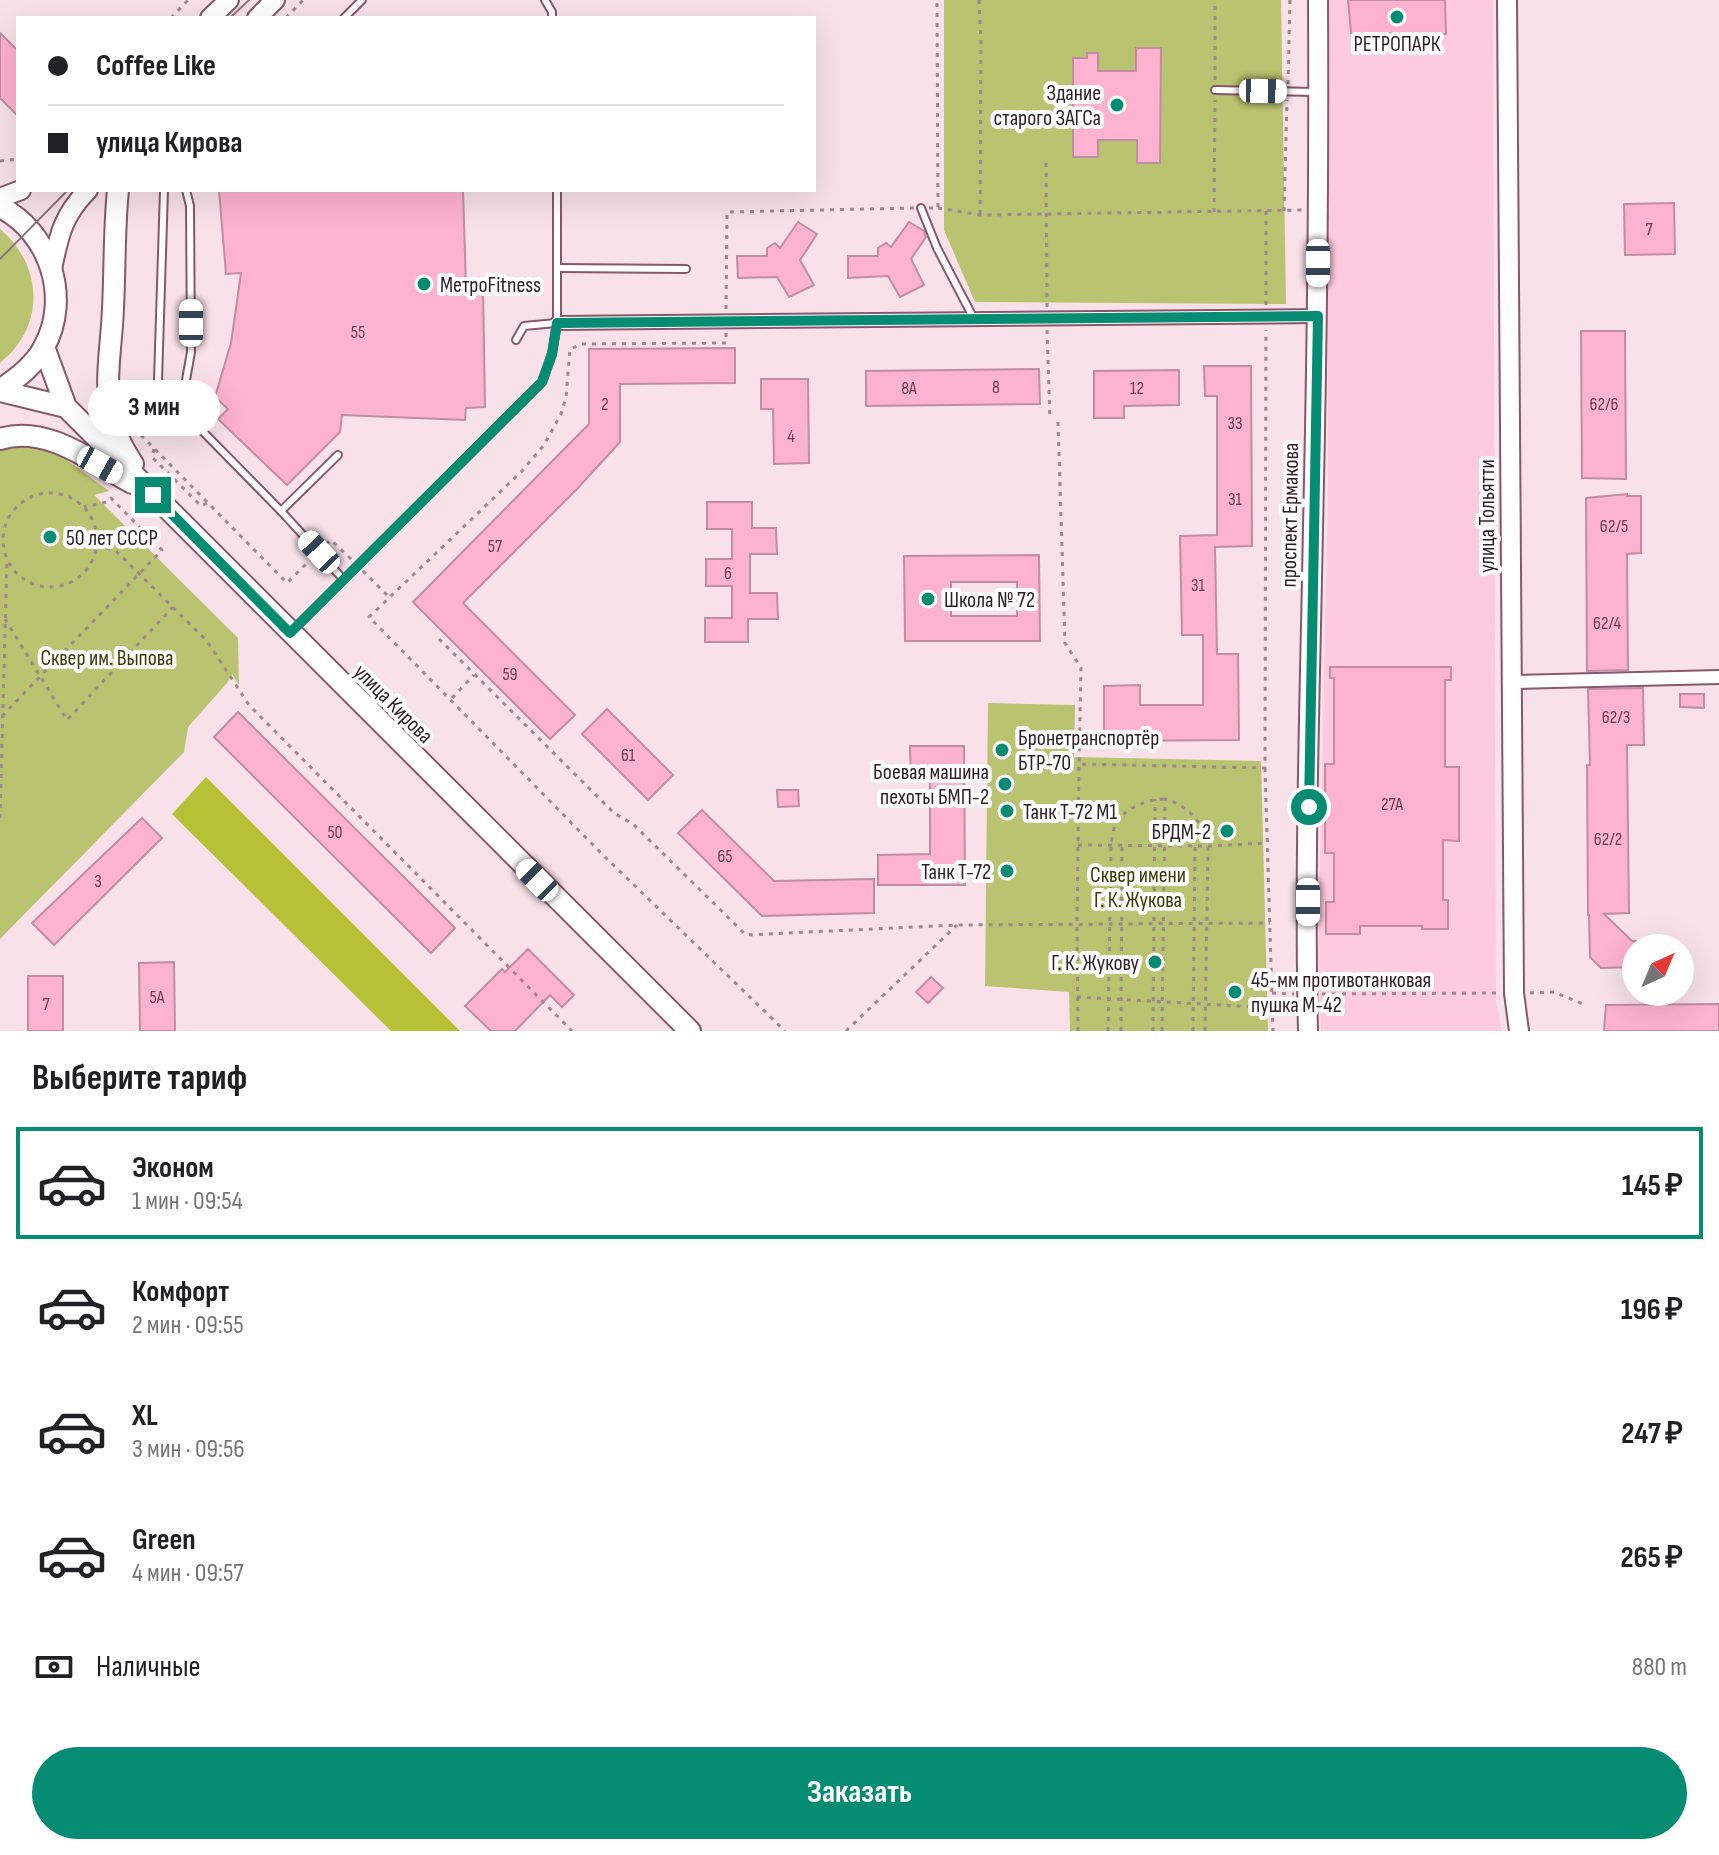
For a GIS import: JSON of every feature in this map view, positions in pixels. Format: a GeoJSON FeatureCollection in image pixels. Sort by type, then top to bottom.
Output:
{"type":"FeatureCollection","features":[{"type":"Feature","properties":{"kind":"main road"},"geometry":{"type":"LineString","coordinates":[[212,16],[229,0]]}},
{"type":"Feature","properties":{"kind":"main road"},"geometry":{"type":"LineString","coordinates":[[259,16],[275,0]]}},
{"type":"Feature","properties":{"kind":"main road","name":"проспект Ермакова"},"geometry":{"type":"LineString","coordinates":[[1308,1031],[1310,648],[1318,316],[1318,0]]}},
{"type":"Feature","properties":{"kind":"main road","name":"улица Тольятти"},"geometry":{"type":"LineString","coordinates":[[1507,0],[1514,993],[1519,1031]]}},
{"type":"Feature","properties":{"kind":"main road"},"geometry":{"type":"LineString","coordinates":[[52,269],[61,230],[75,203],[86,192]]}},
{"type":"Feature","properties":{"kind":"main road"},"geometry":{"type":"LineString","coordinates":[[118,192],[108,393],[118,436],[153,495]]}},
{"type":"Feature","properties":{"kind":"main road"},"geometry":{"type":"LineString","coordinates":[[0,207],[29,229],[41,244],[52,269],[56,295],[54,322],[44,347],[25,372],[0,391]]}},
{"type":"Feature","properties":{"kind":"main road","name":"улица Кирова"},"geometry":{"type":"LineString","coordinates":[[44,347],[66,407],[690,1031]]}},
{"type":"Feature","properties":{"kind":"main road"},"geometry":{"type":"LineString","coordinates":[[0,391],[66,407]]}},
{"type":"Feature","properties":{"kind":"main road"},"geometry":{"type":"LineString","coordinates":[[0,439],[23,435],[57,443],[153,495]]}},
{"type":"Feature","properties":{"kind":"street"},"geometry":{"type":"LineString","coordinates":[[557,323],[1318,316]]}},
{"type":"Feature","properties":{"kind":"street"},"geometry":{"type":"LineString","coordinates":[[1511,682],[1719,677]]}},
{"type":"Feature","properties":{"kind":"lane"},"geometry":{"type":"LineString","coordinates":[[346,16],[362,0]]}},
{"type":"Feature","properties":{"kind":"lane"},"geometry":{"type":"LineString","coordinates":[[1215,90],[1318,92]]}},
{"type":"Feature","properties":{"kind":"lane"},"geometry":{"type":"LineString","coordinates":[[164,192],[158,380],[165,393],[343,579]]}},
{"type":"Feature","properties":{"kind":"lane"},"geometry":{"type":"LineString","coordinates":[[185,413],[191,352],[190,206],[186,192]]}},
{"type":"Feature","properties":{"kind":"lane"},"geometry":{"type":"LineString","coordinates":[[290,633],[542,382],[552,354],[557,323],[557,192]]}},
{"type":"Feature","properties":{"kind":"lane"},"geometry":{"type":"LineString","coordinates":[[921,208],[937,248],[974,319]]}},
{"type":"Feature","properties":{"kind":"lane"},"geometry":{"type":"LineString","coordinates":[[557,268],[686,269]]}},
{"type":"Feature","properties":{"kind":"lane"},"geometry":{"type":"LineString","coordinates":[[516,340],[524,326],[557,323]]}},
{"type":"Feature","properties":{"kind":"lane"},"geometry":{"type":"LineString","coordinates":[[281,511],[338,455]]}},
{"type":"Feature","properties":{"kind":"path"},"geometry":{"type":"LineString","coordinates":[[173,16],[188,0]]}},
{"type":"Feature","properties":{"kind":"path"},"geometry":{"type":"LineString","coordinates":[[288,16],[303,0]]}},
{"type":"Feature","properties":{"kind":"path"},"geometry":{"type":"LineString","coordinates":[[937,0],[938,208]]}},
{"type":"Feature","properties":{"kind":"path"},"geometry":{"type":"LineString","coordinates":[[979,0],[980,215]]}},
{"type":"Feature","properties":{"kind":"path"},"geometry":{"type":"LineString","coordinates":[[1214,212],[1215,0]]}},
{"type":"Feature","properties":{"kind":"path"},"geometry":{"type":"LineString","coordinates":[[1284,211],[1290,0]]}},
{"type":"Feature","properties":{"kind":"path"},"geometry":{"type":"LineString","coordinates":[[1046,163],[1050,420]]}},
{"type":"Feature","properties":{"kind":"path"},"geometry":{"type":"LineString","coordinates":[[785,1031],[603,855],[369,617],[521,472],[544,445],[561,414],[566,397],[570,349],[582,344],[726,343],[727,212],[938,208],[980,215],[1318,209]]}},
{"type":"Feature","properties":{"kind":"path"},"geometry":{"type":"LineString","coordinates":[[1266,211],[1265,768],[1273,1031]]}},
{"type":"Feature","properties":{"kind":"path"},"geometry":{"type":"LineString","coordinates":[[1058,422],[1065,643],[1081,668],[1078,1031]]}},
{"type":"Feature","properties":{"kind":"path"},"geometry":{"type":"LineString","coordinates":[[154,449],[152,457],[176,482],[201,506],[207,502]]}},
{"type":"Feature","properties":{"kind":"path"},"geometry":{"type":"LineString","coordinates":[[54,493],[70,497],[84,507],[93,521],[97,545],[82,575],[68,584],[52,587],[36,585],[13,569],[7,558],[3,542],[5,525],[21,503],[35,495],[54,493]]}},
{"type":"Feature","properties":{"kind":"path"},"geometry":{"type":"LineString","coordinates":[[2,716],[162,550],[111,498],[107,502],[84,507]]}},
{"type":"Feature","properties":{"kind":"path"},"geometry":{"type":"LineString","coordinates":[[97,545],[116,551],[207,641],[249,705],[572,1031]]}},
{"type":"Feature","properties":{"kind":"path"},"geometry":{"type":"LineString","coordinates":[[0,818],[7,558]]}},
{"type":"Feature","properties":{"kind":"path"},"geometry":{"type":"LineString","coordinates":[[5,619],[67,720],[173,607]]}},
{"type":"Feature","properties":{"kind":"path"},"geometry":{"type":"LineString","coordinates":[[439,639],[614,813],[633,824],[746,935],[957,925],[1270,923]]}},
{"type":"Feature","properties":{"kind":"path"},"geometry":{"type":"LineString","coordinates":[[450,699],[474,675]]}},
{"type":"Feature","properties":{"kind":"path"},"geometry":{"type":"LineString","coordinates":[[1079,764],[1265,768]]}},
{"type":"Feature","properties":{"kind":"path"},"geometry":{"type":"LineString","coordinates":[[1153,1031],[1155,799]]}},
{"type":"Feature","properties":{"kind":"path"},"geometry":{"type":"LineString","coordinates":[[1108,1031],[1111,844],[1115,824],[1129,810],[1155,799],[1180,803],[1198,820],[1206,834],[1205,1031]]}},
{"type":"Feature","properties":{"kind":"path"},"geometry":{"type":"LineString","coordinates":[[1162,1031],[1165,799]]}},
{"type":"Feature","properties":{"kind":"path"},"geometry":{"type":"LineString","coordinates":[[1078,845],[1268,843]]}},
{"type":"Feature","properties":{"kind":"path"},"geometry":{"type":"LineString","coordinates":[[1121,1031],[1122,844]]}},
{"type":"Feature","properties":{"kind":"path"},"geometry":{"type":"LineString","coordinates":[[1193,1031],[1195,845]]}},
{"type":"Feature","properties":{"kind":"path"},"geometry":{"type":"LineString","coordinates":[[846,1031],[957,925]]}},
{"type":"Feature","properties":{"kind":"path"},"geometry":{"type":"LineString","coordinates":[[1272,993],[1554,992],[1583,1004]]}},
{"type":"Feature","properties":{"kind":"path"},"geometry":{"type":"LineString","coordinates":[[1077,997],[1273,1008]]}},
{"type":"Feature","properties":{"kind":"shaded area"},"geometry":{"type":"Polygon","coordinates":[[[1328,0],[1493,0],[1496,1001],[1502,1031],[1321,1031],[1318,949],[1328,500],[1328,0]]]}},
{"type":"Feature","properties":{"kind":"green space"},"geometry":{"type":"Polygon","coordinates":[[[944,0],[1281,0],[1286,304],[975,302],[944,230],[944,0]]]}},
{"type":"Feature","properties":{"kind":"green space"},"geometry":{"type":"Polygon","coordinates":[[[0,229],[12,241],[28,268],[33,299],[26,330],[16,347],[0,363],[0,229]]]}},
{"type":"Feature","properties":{"kind":"green space","name":"Сквер им. Выпова"},"geometry":{"type":"Polygon","coordinates":[[[6,444],[49,447],[109,491],[94,495],[238,638],[239,685],[232,674],[188,727],[184,752],[0,939],[0,448],[6,444]]]}},
{"type":"Feature","properties":{"kind":"green space","name":"Сквер имени Г. К. Жукова"},"geometry":{"type":"Polygon","coordinates":[[[988,703],[1075,705],[1074,757],[1261,761],[1268,1031],[1070,1031],[1069,992],[985,986],[988,703]]]}},
{"type":"Feature","properties":{"kind":"green space"},"geometry":{"type":"Polygon","coordinates":[[[206,777],[460,1031],[391,1031],[172,814],[206,777]]]}},
{"type":"Feature","properties":{"kind":"building","name":"РЕТРОПАРК"},"geometry":{"type":"Polygon","coordinates":[[[1348,0],[1445,0],[1446,34],[1351,33],[1348,0]]]}},
{"type":"Feature","properties":{"kind":"building"},"geometry":{"type":"Polygon","coordinates":[[[0,33],[16,49],[16,114],[0,98],[0,33]]]}},
{"type":"Feature","properties":{"kind":"building","name":"Здание старого ЗАГСа"},"geometry":{"type":"Polygon","coordinates":[[[1136,48],[1161,48],[1160,163],[1137,163],[1137,140],[1098,140],[1098,157],[1073,157],[1073,58],[1087,58],[1087,53],[1098,53],[1098,71],[1136,71],[1136,48]]]}},
{"type":"Feature","properties":{"kind":"building"},"geometry":{"type":"Polygon","coordinates":[[[219,192],[463,192],[466,286],[483,287],[485,407],[466,408],[465,420],[342,415],[340,432],[287,485],[218,419],[228,409],[215,397],[231,343],[241,273],[226,274],[219,192]]]}},
{"type":"Feature","properties":{"kind":"building"},"geometry":{"type":"Polygon","coordinates":[[[1674,203],[1675,254],[1625,255],[1624,204],[1674,203]]]}},
{"type":"Feature","properties":{"kind":"building"},"geometry":{"type":"Polygon","coordinates":[[[798,222],[817,234],[800,260],[814,285],[789,297],[777,277],[738,278],[737,256],[767,256],[767,248],[775,243],[780,248],[798,222]]]}},
{"type":"Feature","properties":{"kind":"building"},"geometry":{"type":"Polygon","coordinates":[[[909,222],[924,231],[926,237],[911,259],[924,285],[900,297],[888,276],[848,278],[848,256],[878,256],[878,248],[886,243],[891,247],[909,222]]]}},
{"type":"Feature","properties":{"kind":"building"},"geometry":{"type":"Polygon","coordinates":[[[1581,331],[1625,331],[1626,479],[1582,478],[1581,331]]]}},
{"type":"Feature","properties":{"kind":"building"},"geometry":{"type":"Polygon","coordinates":[[[735,348],[735,383],[620,384],[620,442],[463,603],[575,715],[550,739],[413,602],[589,424],[589,349],[735,348]]]}},
{"type":"Feature","properties":{"kind":"building"},"geometry":{"type":"Polygon","coordinates":[[[1204,366],[1251,366],[1252,546],[1215,547],[1217,654],[1238,654],[1239,740],[1104,741],[1104,686],[1140,685],[1140,705],[1203,705],[1203,635],[1182,635],[1180,536],[1217,535],[1217,396],[1205,396],[1204,366]]]}},
{"type":"Feature","properties":{"kind":"building"},"geometry":{"type":"Polygon","coordinates":[[[1039,369],[1040,404],[866,406],[866,371],[1039,369]]]}},
{"type":"Feature","properties":{"kind":"building"},"geometry":{"type":"Polygon","coordinates":[[[1179,370],[1179,405],[1124,406],[1124,418],[1094,418],[1094,371],[1179,370]]]}},
{"type":"Feature","properties":{"kind":"building"},"geometry":{"type":"Polygon","coordinates":[[[761,379],[808,379],[809,463],[774,464],[773,409],[761,409],[761,379]]]}},
{"type":"Feature","properties":{"kind":"building"},"geometry":{"type":"Polygon","coordinates":[[[1627,494],[1641,496],[1641,553],[1627,554],[1628,670],[1587,671],[1586,498],[1627,494]]]}},
{"type":"Feature","properties":{"kind":"building"},"geometry":{"type":"Polygon","coordinates":[[[707,502],[752,502],[752,528],[776,528],[777,554],[750,554],[750,593],[777,593],[778,619],[748,619],[748,642],[705,642],[705,618],[732,618],[732,586],[706,586],[706,559],[732,559],[732,529],[707,529],[707,502]]]}},
{"type":"Feature","properties":{"kind":"building","name":"Школа № 72"},"geometry":{"type":"Polygon","coordinates":[[[1039,555],[1040,641],[905,641],[904,556],[1039,555]],[[951,582],[951,616],[1017,616],[1017,582],[951,582]]]}},
{"type":"Feature","properties":{"kind":"building"},"geometry":{"type":"Polygon","coordinates":[[[1330,667],[1451,667],[1451,680],[1445,680],[1445,767],[1459,767],[1459,841],[1443,840],[1443,900],[1448,900],[1448,929],[1360,926],[1360,934],[1326,934],[1326,902],[1334,902],[1334,853],[1325,853],[1325,764],[1334,764],[1334,678],[1330,678],[1330,667]]]}},
{"type":"Feature","properties":{"kind":"building"},"geometry":{"type":"Polygon","coordinates":[[[1643,688],[1644,745],[1627,745],[1629,913],[1604,914],[1625,934],[1622,934],[1622,967],[1601,968],[1590,957],[1588,689],[1643,688]]]}},
{"type":"Feature","properties":{"kind":"building"},"geometry":{"type":"Polygon","coordinates":[[[1680,694],[1704,694],[1704,708],[1680,707],[1680,694]]]}},
{"type":"Feature","properties":{"kind":"building"},"geometry":{"type":"Polygon","coordinates":[[[607,709],[673,775],[648,800],[582,734],[607,709]]]}},
{"type":"Feature","properties":{"kind":"building"},"geometry":{"type":"Polygon","coordinates":[[[238,712],[455,928],[431,953],[214,737],[238,712]]]}},
{"type":"Feature","properties":{"kind":"building"},"geometry":{"type":"Polygon","coordinates":[[[910,746],[964,746],[965,885],[878,885],[878,855],[930,854],[930,781],[911,781],[910,746]]]}},
{"type":"Feature","properties":{"kind":"building"},"geometry":{"type":"Polygon","coordinates":[[[777,790],[798,790],[799,806],[778,807],[777,790]]]}},
{"type":"Feature","properties":{"kind":"building"},"geometry":{"type":"Polygon","coordinates":[[[702,810],[774,881],[874,879],[874,913],[762,916],[678,833],[702,810]]]}},
{"type":"Feature","properties":{"kind":"building"},"geometry":{"type":"Polygon","coordinates":[[[142,818],[162,838],[54,945],[32,923],[142,818]]]}},
{"type":"Feature","properties":{"kind":"building"},"geometry":{"type":"Polygon","coordinates":[[[528,949],[574,995],[562,1007],[550,995],[515,1031],[491,1031],[465,1006],[502,969],[505,972],[528,949]]]}},
{"type":"Feature","properties":{"kind":"building"},"geometry":{"type":"Polygon","coordinates":[[[174,962],[175,1031],[140,1031],[139,963],[174,962]]]}},
{"type":"Feature","properties":{"kind":"building"},"geometry":{"type":"Polygon","coordinates":[[[28,976],[63,976],[63,1031],[28,1031],[28,976]]]}},
{"type":"Feature","properties":{"kind":"building"},"geometry":{"type":"Polygon","coordinates":[[[931,977],[943,988],[928,1003],[916,992],[931,977]]]}},
{"type":"Feature","properties":{"kind":"building"},"geometry":{"type":"Polygon","coordinates":[[[1719,1004],[1719,1031],[1604,1031],[1606,1005],[1719,1004]]]}},
{"type":"Feature","properties":{"kind":"tram line"},"geometry":{"type":"LineString","coordinates":[[232,16],[249,0]]}},
{"type":"Feature","properties":{"kind":"tram line"},"geometry":{"type":"LineString","coordinates":[[0,259],[66,192]]}},
{"type":"Feature","properties":{"kind":"place","name":"РЕТРОПАРК"},"geometry":{"type":"Point","coordinates":[1397,17]}},
{"type":"Feature","properties":{"kind":"place","name":"Здание старого ЗАГСа"},"geometry":{"type":"Point","coordinates":[1117,105]}},
{"type":"Feature","properties":{"kind":"place","name":"МетроFitness"},"geometry":{"type":"Point","coordinates":[424,284]}},
{"type":"Feature","properties":{"kind":"place","name":"50 лет СССР"},"geometry":{"type":"Point","coordinates":[50,537]}},
{"type":"Feature","properties":{"kind":"place","name":"Школа № 72"},"geometry":{"type":"Point","coordinates":[928,599]}},
{"type":"Feature","properties":{"kind":"place","name":"Бронетранспортёр БТР-70"},"geometry":{"type":"Point","coordinates":[1002,750]}},
{"type":"Feature","properties":{"kind":"place","name":"Боевая машина пехоты БМП-2"},"geometry":{"type":"Point","coordinates":[1005,784]}},
{"type":"Feature","properties":{"kind":"place","name":"Танк Т-72 М1"},"geometry":{"type":"Point","coordinates":[1007,811]}},
{"type":"Feature","properties":{"kind":"place","name":"БРДМ-2"},"geometry":{"type":"Point","coordinates":[1227,831]}},
{"type":"Feature","properties":{"kind":"place","name":"Танк Т-72"},"geometry":{"type":"Point","coordinates":[1007,871]}},
{"type":"Feature","properties":{"kind":"place","name":"Г. К. Жукову"},"geometry":{"type":"Point","coordinates":[1155,962]}},
{"type":"Feature","properties":{"kind":"place","name":"45-мм противотанковая пушка М-42"},"geometry":{"type":"Point","coordinates":[1235,992]}},
{"type":"Feature","properties":{"kind":"route"},"geometry":{"type":"LineString","coordinates":[[153,495],[290,633],[542,382],[552,354],[557,323],[1318,316],[1309,807]]}}]}
